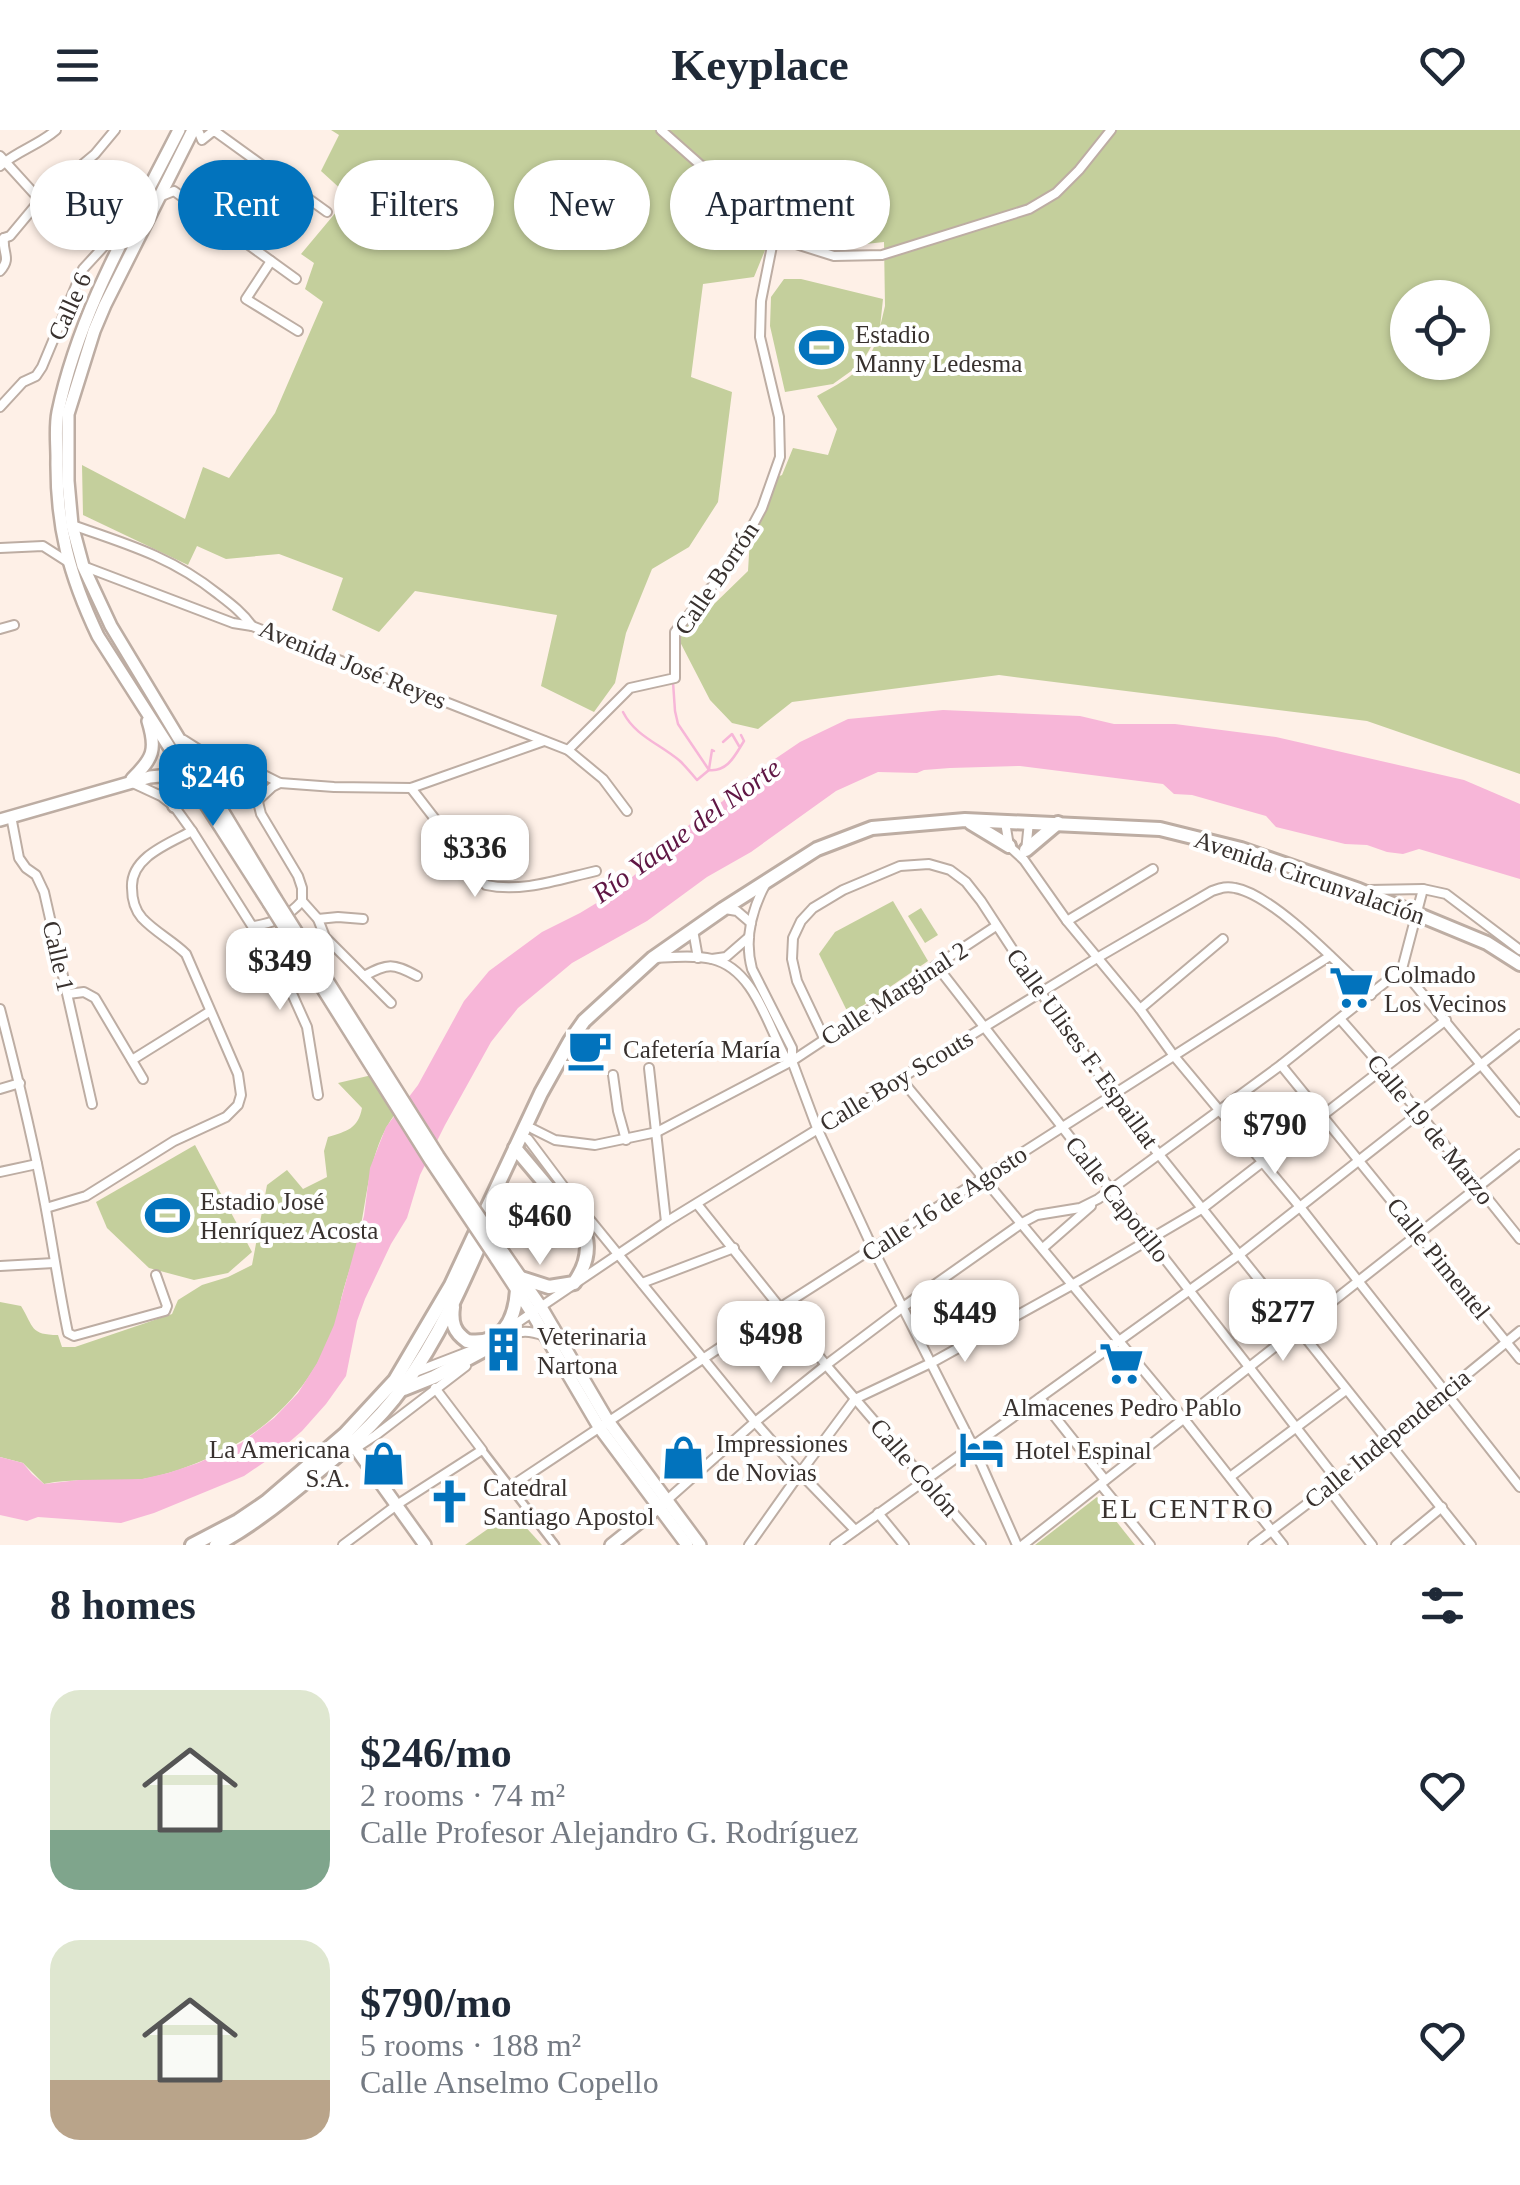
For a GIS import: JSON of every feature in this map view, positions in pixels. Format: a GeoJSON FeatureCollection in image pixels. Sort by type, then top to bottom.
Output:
{"type":"FeatureCollection","features":[{"type":"Feature","properties":{"kind":"main road"},"geometry":{"type":"LineString","coordinates":[[158,173],[180,130]]}},
{"type":"Feature","properties":{"kind":"main road"},"geometry":{"type":"LineString","coordinates":[[196,130],[94,331],[68,414],[72,525],[83,566],[111,626],[222,808],[272,900]]}},
{"type":"Feature","properties":{"kind":"main road"},"geometry":{"type":"LineString","coordinates":[[119,250],[82,325],[58,415],[56,481],[60,527],[85,610],[199,793],[537,1310],[604,1424]]}},
{"type":"Feature","properties":{"kind":"main road"},"geometry":{"type":"LineString","coordinates":[[128,782],[151,756],[154,744],[137,695]]}},
{"type":"Feature","properties":{"kind":"main road"},"geometry":{"type":"LineString","coordinates":[[6,818],[160,776],[199,793]]}},
{"type":"Feature","properties":{"kind":"main road"},"geometry":{"type":"LineString","coordinates":[[174,806],[185,785]]}},
{"type":"Feature","properties":{"kind":"main road"},"geometry":{"type":"LineString","coordinates":[[964,820],[1008,846]]}},
{"type":"Feature","properties":{"kind":"main road","name":"Avenida Circunvalación"},"geometry":{"type":"LineString","coordinates":[[398,1385],[413,1373],[460,1286],[542,1093],[584,1021],[653,958],[723,908],[817,849],[872,828],[964,820],[1160,829],[1197,837],[1358,890],[1487,942],[1520,964]]}},
{"type":"Feature","properties":{"kind":"main road"},"geometry":{"type":"LineString","coordinates":[[1025,855],[1058,823]]}},
{"type":"Feature","properties":{"kind":"main road","name":"Avenida Circunvalación"},"geometry":{"type":"LineString","coordinates":[[216,1545],[271,1510],[323,1468],[352,1442],[398,1385],[548,1095],[576,1044],[605,1003]]}},
{"type":"Feature","properties":{"kind":"main road"},"geometry":{"type":"LineString","coordinates":[[518,1151],[583,1227],[587,1245],[584,1265],[574,1283],[549,1288],[519,1284]]}},
{"type":"Feature","properties":{"kind":"main road"},"geometry":{"type":"LineString","coordinates":[[476,1252],[496,1227],[514,1213],[540,1206],[569,1212]]}},
{"type":"Feature","properties":{"kind":"main road"},"geometry":{"type":"LineString","coordinates":[[398,1385],[434,1377],[497,1340],[515,1313],[519,1284]]}},
{"type":"Feature","properties":{"kind":"main road"},"geometry":{"type":"LineString","coordinates":[[460,1286],[452,1313],[456,1331],[467,1341],[497,1340]]}},
{"type":"Feature","properties":{"kind":"main road"},"geometry":{"type":"LineString","coordinates":[[537,1310],[546,1337],[687,1545]]}},
{"type":"Feature","properties":{"kind":"main road"},"geometry":{"type":"LineString","coordinates":[[352,1442],[424,1544]]}},
{"type":"Feature","properties":{"kind":"main road","name":"Avenida Circunvalación"},"geometry":{"type":"LineString","coordinates":[[192,1545],[238,1521],[352,1442]]}},
{"type":"Feature","properties":{"kind":"main road"},"geometry":{"type":"LineString","coordinates":[[611,1545],[662,1504]]}},
{"type":"Feature","properties":{"kind":"main road"},"geometry":{"type":"LineString","coordinates":[[662,1504],[700,1545]]}},
{"type":"Feature","properties":{"kind":"street"},"geometry":{"type":"LineString","coordinates":[[30,190],[2,161],[56,130]]}},
{"type":"Feature","properties":{"kind":"street"},"geometry":{"type":"LineString","coordinates":[[87,160],[115,130]]}},
{"type":"Feature","properties":{"kind":"street"},"geometry":{"type":"LineString","coordinates":[[196,130],[202,140],[216,132],[326,212]]}},
{"type":"Feature","properties":{"kind":"street"},"geometry":{"type":"LineString","coordinates":[[661,130],[695,160]]}},
{"type":"Feature","properties":{"kind":"street"},"geometry":{"type":"LineString","coordinates":[[815,250],[834,256],[882,255],[1029,209],[1056,193],[1111,130]]}},
{"type":"Feature","properties":{"kind":"street"},"geometry":{"type":"LineString","coordinates":[[159,197],[174,191],[296,279]]}},
{"type":"Feature","properties":{"kind":"street"},"geometry":{"type":"LineString","coordinates":[[0,271],[8,256],[2,236],[10,236],[30,212]]}},
{"type":"Feature","properties":{"kind":"street","name":"Calle 6"},"geometry":{"type":"LineString","coordinates":[[0,407],[23,382],[36,376],[83,268],[100,250]]}},
{"type":"Feature","properties":{"kind":"street","name":"Calle Borrón"},"geometry":{"type":"LineString","coordinates":[[568,750],[630,688],[674,678],[675,632],[746,538],[773,480],[780,457],[781,432],[760,337],[761,301],[771,250]]}},
{"type":"Feature","properties":{"kind":"street"},"geometry":{"type":"LineString","coordinates":[[271,261],[246,298],[298,331]]}},
{"type":"Feature","properties":{"kind":"street","name":"Avenida José Reyes"},"geometry":{"type":"LineString","coordinates":[[72,525],[161,557],[213,590],[252,626],[568,750],[603,780],[627,811]]}},
{"type":"Feature","properties":{"kind":"street"},"geometry":{"type":"LineString","coordinates":[[0,548],[43,546],[68,562]]}},
{"type":"Feature","properties":{"kind":"street"},"geometry":{"type":"LineString","coordinates":[[83,566],[233,623],[252,626]]}},
{"type":"Feature","properties":{"kind":"street"},"geometry":{"type":"LineString","coordinates":[[0,629],[14,625]]}},
{"type":"Feature","properties":{"kind":"street"},"geometry":{"type":"LineString","coordinates":[[172,731],[206,754],[238,764],[251,774],[261,814],[298,876],[302,901],[318,919],[325,937],[391,1002]]}},
{"type":"Feature","properties":{"kind":"street"},"geometry":{"type":"LineString","coordinates":[[222,808],[219,789],[232,775],[251,774],[280,783],[334,787],[411,788],[544,741]]}},
{"type":"Feature","properties":{"kind":"street"},"geometry":{"type":"LineString","coordinates":[[128,782],[174,806],[254,926],[307,1027],[318,1094]]}},
{"type":"Feature","properties":{"kind":"street"},"geometry":{"type":"LineString","coordinates":[[258,800],[280,783]]}},
{"type":"Feature","properties":{"kind":"street"},"geometry":{"type":"LineString","coordinates":[[411,788],[486,885],[522,887],[596,871]]}},
{"type":"Feature","properties":{"kind":"street","name":"Calle 1"},"geometry":{"type":"LineString","coordinates":[[6,818],[19,858],[36,874],[44,892],[92,1104]]}},
{"type":"Feature","properties":{"kind":"street"},"geometry":{"type":"LineString","coordinates":[[1005,822],[1008,846],[1025,855],[1066,920],[1520,1486]]}},
{"type":"Feature","properties":{"kind":"street"},"geometry":{"type":"LineString","coordinates":[[1025,855],[1029,822]]}},
{"type":"Feature","properties":{"kind":"street"},"geometry":{"type":"LineString","coordinates":[[46,1208],[86,1196],[174,1141],[218,1122],[238,1104],[240,1084],[186,954],[146,922],[132,899],[131,882],[145,858],[192,831]]}},
{"type":"Feature","properties":{"kind":"street","name":"Calle Ulises F. Espaillat"},"geometry":{"type":"LineString","coordinates":[[824,1038],[797,981],[792,960],[793,938],[801,921],[813,908],[843,890],[900,866],[929,864],[950,870],[966,882],[1112,1094],[1471,1545]]}},
{"type":"Feature","properties":{"kind":"street"},"geometry":{"type":"LineString","coordinates":[[1066,920],[1152,869]]}},
{"type":"Feature","properties":{"kind":"street"},"geometry":{"type":"LineString","coordinates":[[769,879],[757,900],[751,924],[748,957],[752,970],[792,1048],[792,1061],[817,1128],[873,1249],[1020,1545],[1520,1154]]}},
{"type":"Feature","properties":{"kind":"street","name":"Calle Boy Scouts"},"geometry":{"type":"LineString","coordinates":[[352,1442],[436,1388],[574,1283],[666,1222],[1097,958],[1225,887],[1238,888],[1270,903],[1371,995]]}},
{"type":"Feature","properties":{"kind":"street"},"geometry":{"type":"LineString","coordinates":[[1043,1248],[1158,1153],[1341,1020],[1402,969],[1423,889]]}},
{"type":"Feature","properties":{"kind":"street"},"geometry":{"type":"LineString","coordinates":[[1358,890],[1423,889],[1446,894],[1520,950]]}},
{"type":"Feature","properties":{"kind":"street"},"geometry":{"type":"LineString","coordinates":[[254,926],[272,923],[302,901]]}},
{"type":"Feature","properties":{"kind":"street"},"geometry":{"type":"LineString","coordinates":[[723,908],[751,924]]}},
{"type":"Feature","properties":{"kind":"street"},"geometry":{"type":"LineString","coordinates":[[318,919],[363,919]]}},
{"type":"Feature","properties":{"kind":"street","name":"Calle Marginal 2"},"geometry":{"type":"LineString","coordinates":[[531,1134],[596,1145],[657,1132],[792,1061],[996,926]]}},
{"type":"Feature","properties":{"kind":"street"},"geometry":{"type":"LineString","coordinates":[[693,930],[698,958]]}},
{"type":"Feature","properties":{"kind":"street"},"geometry":{"type":"LineString","coordinates":[[653,958],[726,957],[749,937]]}},
{"type":"Feature","properties":{"kind":"street"},"geometry":{"type":"LineString","coordinates":[[1140,1010],[1223,938]]}},
{"type":"Feature","properties":{"kind":"street","name":"Calle 16 de Agosto"},"geometry":{"type":"LineString","coordinates":[[510,1487],[781,1306],[1330,956]]}},
{"type":"Feature","properties":{"kind":"street"},"geometry":{"type":"LineString","coordinates":[[712,959],[742,976],[782,1052],[792,1061]]}},
{"type":"Feature","properties":{"kind":"street"},"geometry":{"type":"LineString","coordinates":[[364,976],[390,964],[417,976]]}},
{"type":"Feature","properties":{"kind":"street","name":"Calle Capotillo"},"geometry":{"type":"LineString","coordinates":[[936,965],[1337,1480]]}},
{"type":"Feature","properties":{"kind":"street"},"geometry":{"type":"LineString","coordinates":[[1402,969],[1520,1112]]}},
{"type":"Feature","properties":{"kind":"street"},"geometry":{"type":"LineString","coordinates":[[68,994],[84,992],[95,998],[143,1079]]}},
{"type":"Feature","properties":{"kind":"street"},"geometry":{"type":"LineString","coordinates":[[0,1009],[20,1084],[70,1334],[165,1311],[168,1306],[156,1275]]}},
{"type":"Feature","properties":{"kind":"street"},"geometry":{"type":"LineString","coordinates":[[132,1060],[209,1012]]}},
{"type":"Feature","properties":{"kind":"street","name":"Calle 19 de Marzo"},"geometry":{"type":"LineString","coordinates":[[1341,1020],[1520,1239]]}},
{"type":"Feature","properties":{"kind":"street"},"geometry":{"type":"LineString","coordinates":[[750,1545],[855,1399],[932,1362],[1203,1208],[1446,1020]]}},
{"type":"Feature","properties":{"kind":"street"},"geometry":{"type":"LineString","coordinates":[[835,1545],[1240,1254],[1520,1034]]}},
{"type":"Feature","properties":{"kind":"street","name":"Calle Pimentel"},"geometry":{"type":"LineString","coordinates":[[1282,1064],[1520,1359]]}},
{"type":"Feature","properties":{"kind":"street"},"geometry":{"type":"LineString","coordinates":[[650,1068],[666,1222]]}},
{"type":"Feature","properties":{"kind":"street"},"geometry":{"type":"LineString","coordinates":[[613,1075],[626,1140]]}},
{"type":"Feature","properties":{"kind":"street"},"geometry":{"type":"LineString","coordinates":[[900,1078],[1184,1418],[1284,1545]]}},
{"type":"Feature","properties":{"kind":"street"},"geometry":{"type":"LineString","coordinates":[[0,1089],[20,1084]]}},
{"type":"Feature","properties":{"kind":"street"},"geometry":{"type":"LineString","coordinates":[[531,1134],[618,1254],[756,1422],[854,1530]]}},
{"type":"Feature","properties":{"kind":"street"},"geometry":{"type":"LineString","coordinates":[[0,1172],[37,1164]]}},
{"type":"Feature","properties":{"kind":"street"},"geometry":{"type":"LineString","coordinates":[[662,1504],[826,1366],[903,1306],[1022,1223],[1037,1214],[1080,1208],[1098,1200]]}},
{"type":"Feature","properties":{"kind":"street","name":"Calle Colón"},"geometry":{"type":"LineString","coordinates":[[698,1204],[826,1366],[981,1545]]}},
{"type":"Feature","properties":{"kind":"street"},"geometry":{"type":"LineString","coordinates":[[642,1283],[734,1248]]}},
{"type":"Feature","properties":{"kind":"street"},"geometry":{"type":"LineString","coordinates":[[0,1266],[54,1263]]}},
{"type":"Feature","properties":{"kind":"street","name":"Calle Independencia"},"geometry":{"type":"LineString","coordinates":[[1254,1545],[1520,1330]]}},
{"type":"Feature","properties":{"kind":"street","name":"Calle Boy Scouts"},"geometry":{"type":"LineString","coordinates":[[413,1373],[520,1331],[546,1337]]}},
{"type":"Feature","properties":{"kind":"street"},"geometry":{"type":"LineString","coordinates":[[436,1388],[556,1545]]}},
{"type":"Feature","properties":{"kind":"street"},"geometry":{"type":"LineString","coordinates":[[1230,1477],[1346,1390]]}},
{"type":"Feature","properties":{"kind":"street"},"geometry":{"type":"LineString","coordinates":[[1040,1398],[1150,1545]]}},
{"type":"Feature","properties":{"kind":"street"},"geometry":{"type":"LineString","coordinates":[[343,1545],[482,1450]]}},
{"type":"Feature","properties":{"kind":"street"},"geometry":{"type":"LineString","coordinates":[[1328,1488],[1372,1545]]}},
{"type":"Feature","properties":{"kind":"street"},"geometry":{"type":"LineString","coordinates":[[1396,1545],[1442,1508]]}},
{"type":"Feature","properties":{"kind":"street"},"geometry":{"type":"LineString","coordinates":[[878,1514],[904,1545]]}},
{"type":"Feature","properties":{"kind":"green space"},"geometry":{"type":"Polygon","coordinates":[[[331,130],[1520,130],[1520,774],[1367,721],[999,675],[792,702],[758,729],[732,723],[710,700],[678,638],[695,616],[710,608],[748,571],[750,538],[793,448],[828,455],[837,429],[817,396],[862,365],[878,335],[861,364],[833,384],[785,392],[770,326],[771,297],[784,279],[801,279],[883,299],[880,327],[885,306],[884,250],[890,250],[890,160],[670,160],[670,250],[765,250],[754,277],[703,284],[691,377],[732,392],[718,502],[689,547],[652,569],[626,633],[615,683],[594,712],[541,686],[557,615],[415,591],[379,632],[332,610],[343,578],[279,554],[226,559],[197,546],[188,565],[83,515],[82,465],[185,519],[203,467],[229,478],[275,413],[323,302],[305,289],[314,263],[301,254],[314,250],[314,238],[334,215],[334,250],[494,250],[494,160],[334,160],[334,183],[321,171],[339,135],[331,130]]]}},
{"type":"Feature","properties":{"kind":"green space"},"geometry":{"type":"Polygon","coordinates":[[[893,901],[928,961],[849,1015],[819,954],[835,932],[893,901]]]}},
{"type":"Feature","properties":{"kind":"green space"},"geometry":{"type":"Polygon","coordinates":[[[921,908],[938,935],[925,943],[908,916],[921,908]]]}},
{"type":"Feature","properties":{"kind":"green space"},"geometry":{"type":"Polygon","coordinates":[[[372,1075],[395,1114],[374,1160],[356,1250],[335,1325],[315,1367],[288,1403],[235,1445],[188,1466],[143,1479],[44,1484],[23,1463],[0,1457],[0,1302],[21,1306],[34,1328],[58,1335],[62,1347],[75,1347],[172,1314],[178,1300],[202,1285],[252,1265],[267,1185],[287,1170],[303,1189],[327,1177],[324,1151],[328,1137],[351,1128],[362,1108],[338,1083],[372,1075]]]}},
{"type":"Feature","properties":{"kind":"green space","name":"Estadio José Henríquez Acosta"},"geometry":{"type":"Polygon","coordinates":[[[195,1145],[252,1252],[228,1273],[194,1280],[149,1268],[107,1228],[96,1202],[195,1145]]]}},
{"type":"Feature","properties":{"kind":"green space"},"geometry":{"type":"Polygon","coordinates":[[[1097,1497],[1135,1545],[1035,1545],[1097,1497]]]}},
{"type":"Feature","properties":{"kind":"green space"},"geometry":{"type":"Polygon","coordinates":[[[512,1512],[542,1545],[465,1545],[512,1512]]]}},
{"type":"Feature","properties":{"kind":"water","name":"Río Yaque del Norte"},"geometry":{"type":"Polygon","coordinates":[[[943,710],[1080,716],[1114,724],[1175,724],[1276,737],[1464,780],[1520,804],[1520,879],[1419,849],[1403,854],[1387,852],[1276,827],[1266,816],[1192,795],[1174,794],[1163,784],[1020,766],[878,772],[836,791],[647,921],[572,963],[518,1008],[491,1042],[420,1175],[407,1218],[365,1299],[346,1376],[302,1431],[272,1457],[244,1476],[121,1523],[38,1517],[27,1521],[0,1515],[0,1457],[23,1463],[44,1484],[142,1479],[198,1463],[241,1443],[274,1418],[298,1393],[334,1325],[364,1216],[370,1168],[386,1127],[418,1085],[464,1001],[489,971],[542,932],[618,890],[699,816],[723,801],[735,786],[800,742],[848,719],[943,710]]]}},
{"type":"Feature","properties":{"kind":"waterway"},"geometry":{"type":"LineString","coordinates":[[671,659],[672,638]]}},
{"type":"Feature","properties":{"kind":"waterway"},"geometry":{"type":"LineString","coordinates":[[673,682],[678,724],[709,770]]}},
{"type":"Feature","properties":{"kind":"waterway","name":"Río Yaque del Norte"},"geometry":{"type":"LineString","coordinates":[[623,712],[634,727],[680,761],[697,780],[709,770],[730,762],[744,741],[741,735]]}},
{"type":"Feature","properties":{"kind":"waterway"},"geometry":{"type":"LineString","coordinates":[[723,742],[732,734],[739,746]]}},
{"type":"Feature","properties":{"kind":"waterway"},"geometry":{"type":"LineString","coordinates":[[709,769],[714,751]]}},
{"type":"Feature","properties":{"kind":"place","name":"Estadio Manny Ledesma"},"geometry":{"type":"Point","coordinates":[822,348]}},
{"type":"Feature","properties":{"kind":"place","name":"Colmado Los Vecinos"},"geometry":{"type":"Point","coordinates":[1351,988]}},
{"type":"Feature","properties":{"kind":"place","name":"Cafetería María"},"geometry":{"type":"Point","coordinates":[590,1049]}},
{"type":"Feature","properties":{"kind":"place","name":"Estadio José Henríquez Acosta"},"geometry":{"type":"Point","coordinates":[167,1215]}},
{"type":"Feature","properties":{"kind":"place","name":"Veterinaria Nartona"},"geometry":{"type":"Point","coordinates":[504,1350]}},
{"type":"Feature","properties":{"kind":"place","name":"Almacenes Pedro Pablo"},"geometry":{"type":"Point","coordinates":[1122,1363]}},
{"type":"Feature","properties":{"kind":"place","name":"Hotel Espinal"},"geometry":{"type":"Point","coordinates":[982,1450]}},
{"type":"Feature","properties":{"kind":"place","name":"Impressiones de Novias"},"geometry":{"type":"Point","coordinates":[683,1457]}},
{"type":"Feature","properties":{"kind":"place","name":"La Americana S.A."},"geometry":{"type":"Point","coordinates":[383,1463]}},
{"type":"Feature","properties":{"kind":"place","name":"Catedral Santiago Apostol"},"geometry":{"type":"Point","coordinates":[450,1501]}},
{"type":"Feature","properties":{"kind":"district","name":"EL CENTRO"},"geometry":{"type":"Point","coordinates":[1188,1508]}}]}
